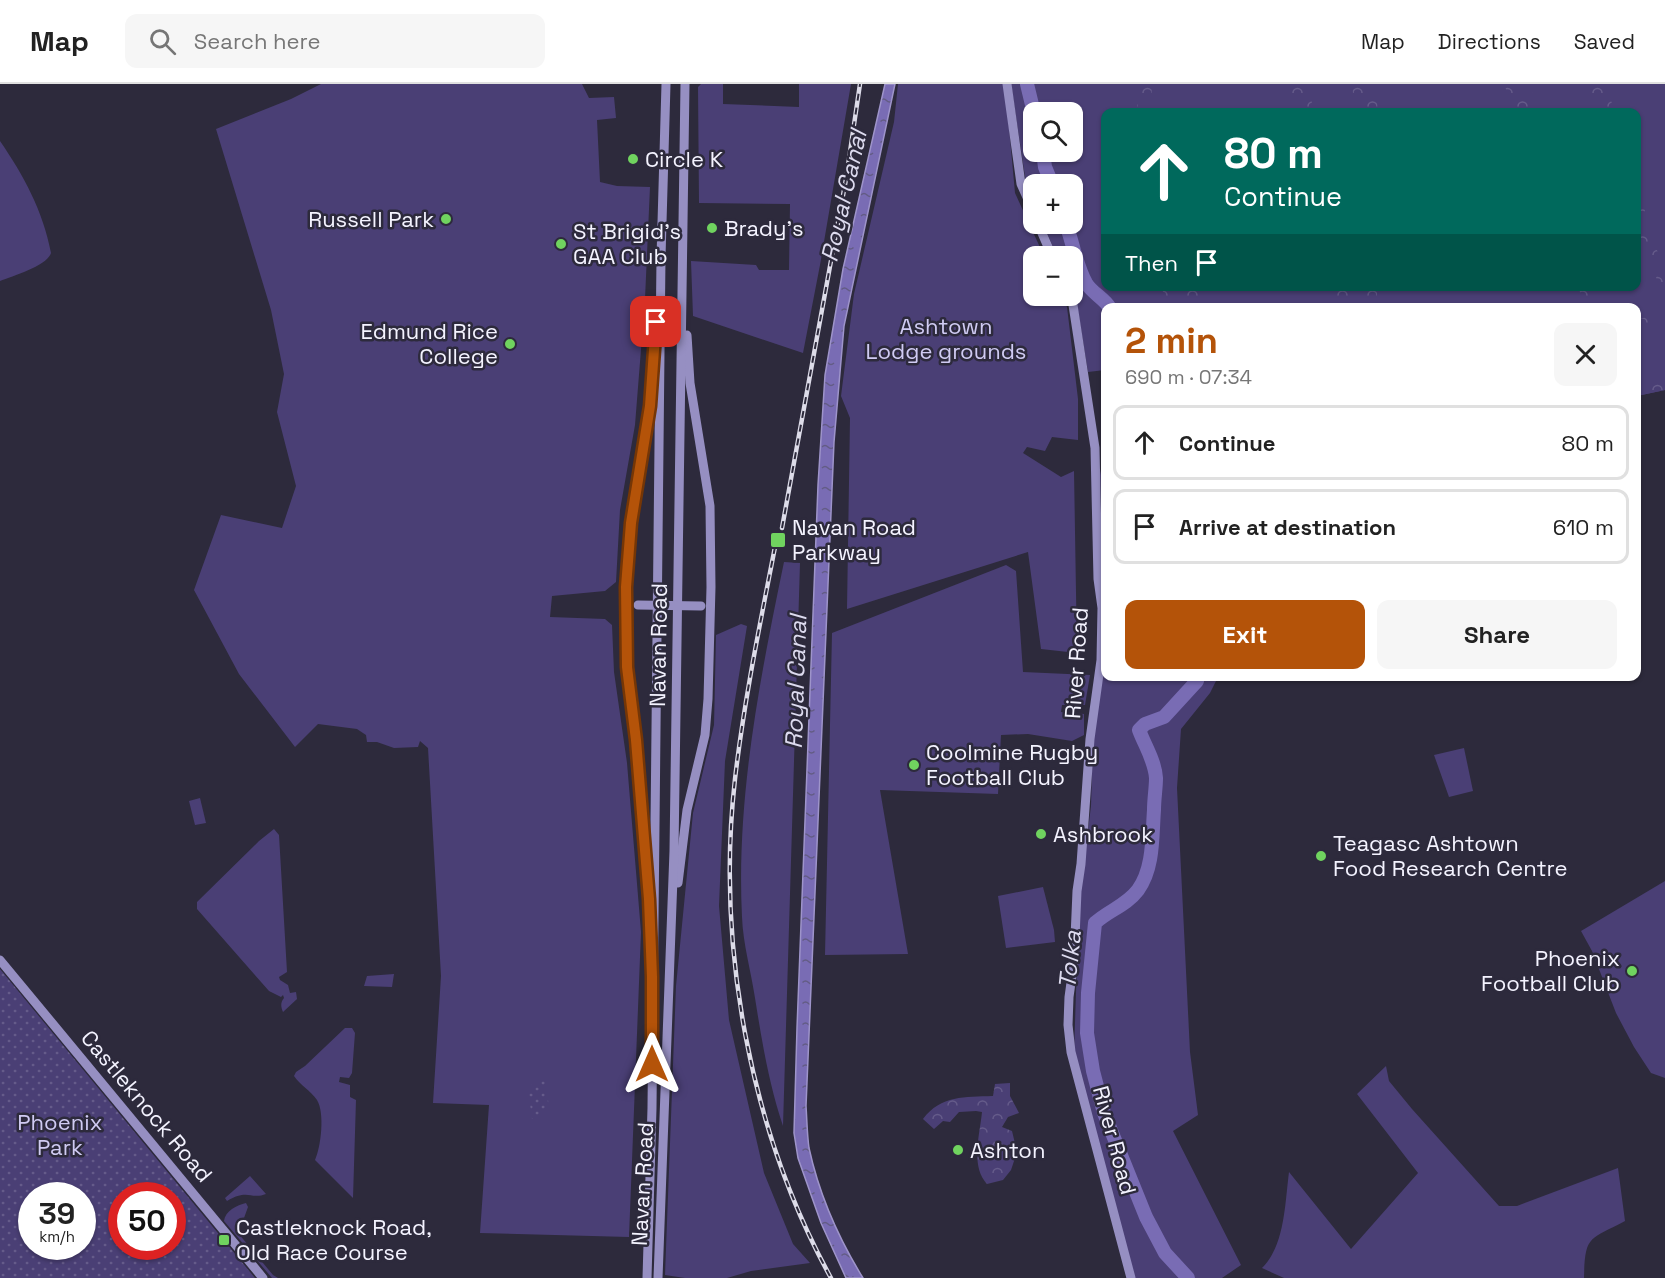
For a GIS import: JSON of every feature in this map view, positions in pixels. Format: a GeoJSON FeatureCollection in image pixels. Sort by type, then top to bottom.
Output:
{"type":"FeatureCollection","features":[{"type":"Feature","properties":{"kind":"main road","name":"Navan Road"},"geometry":{"type":"LineString","coordinates":[[646,1278],[652,1108],[661,257],[666,84]]}},
{"type":"Feature","properties":{"kind":"main road","name":"Navan Road"},"geometry":{"type":"LineString","coordinates":[[658,1278],[674,851],[685,84]]}},
{"type":"Feature","properties":{"kind":"main road"},"geometry":{"type":"LineString","coordinates":[[684,98],[694,84]]}},
{"type":"Feature","properties":{"kind":"main road"},"geometry":{"type":"LineString","coordinates":[[1007,84],[1023,188]]}},
{"type":"Feature","properties":{"kind":"main road"},"geometry":{"type":"LineString","coordinates":[[652,977],[644,821],[627,667],[626,605],[631,523],[650,406],[661,257]]}},
{"type":"Feature","properties":{"kind":"main road"},"geometry":{"type":"LineString","coordinates":[[669,1002],[687,810],[705,735],[711,606],[710,506],[690,383],[682,276]]}},
{"type":"Feature","properties":{"kind":"main road","name":"River Road"},"geometry":{"type":"LineString","coordinates":[[1073,306],[1095,448],[1098,579],[1101,602]]}},
{"type":"Feature","properties":{"kind":"main road"},"geometry":{"type":"LineString","coordinates":[[626,605],[711,606]]}},
{"type":"Feature","properties":{"kind":"main road","name":"River Road"},"geometry":{"type":"LineString","coordinates":[[1101,660],[1090,739],[1068,1025],[1071,1052],[1131,1278]]}},
{"type":"Feature","properties":{"kind":"main road","name":"Castleknock Road"},"geometry":{"type":"LineString","coordinates":[[0,960],[263,1278]]}},
{"type":"Feature","properties":{"kind":"green space"},"geometry":{"type":"Polygon","coordinates":[[[321,84],[582,84],[589,98],[614,97],[616,118],[597,120],[600,182],[617,186],[650,187],[645,299],[635,425],[620,510],[616,582],[605,591],[552,596],[550,617],[605,619],[612,625],[614,672],[627,763],[641,932],[629,1237],[480,1233],[489,1105],[433,1103],[441,976],[428,748],[420,741],[418,747],[394,748],[377,742],[367,742],[366,735],[357,729],[318,724],[295,747],[239,674],[194,590],[221,515],[282,528],[296,486],[277,412],[284,374],[271,310],[216,129],[291,99],[321,84]]]}},
{"type":"Feature","properties":{"kind":"green space"},"geometry":{"type":"Polygon","coordinates":[[[701,84],[723,84],[723,104],[799,107],[799,84],[851,84],[803,353],[693,316],[691,261],[756,265],[759,270],[789,270],[790,204],[699,203],[698,87],[701,84]]]}},
{"type":"Feature","properties":{"kind":"green space","name":"Ashtown Lodge grounds"},"geometry":{"type":"Polygon","coordinates":[[[898,84],[1005,84],[1015,193],[1023,210],[1023,234],[1034,234],[1039,246],[1023,246],[1023,306],[1067,307],[1078,399],[1078,440],[1052,437],[1045,451],[1027,447],[1023,453],[1061,477],[1074,471],[1077,653],[1041,649],[1028,552],[847,609],[850,418],[841,396],[854,294],[894,122],[898,84]]]}},
{"type":"Feature","properties":{"kind":"green space"},"geometry":{"type":"Polygon","coordinates":[[[1011,84],[1665,84],[1665,390],[1641,395],[1641,303],[1101,303],[1101,370],[1088,372],[1077,306],[1083,306],[1083,246],[1053,246],[1047,234],[1083,234],[1083,174],[1025,174],[1011,84]]]}},
{"type":"Feature","properties":{"kind":"green space"},"geometry":{"type":"Polygon","coordinates":[[[1137,84],[1152,84],[1151,108],[1137,108],[1137,84]]]}},
{"type":"Feature","properties":{"kind":"green space"},"geometry":{"type":"Polygon","coordinates":[[[1283,84],[1303,84],[1311,96],[1312,108],[1294,108],[1288,102],[1283,84]]]}},
{"type":"Feature","properties":{"kind":"green space"},"geometry":{"type":"Polygon","coordinates":[[[1355,84],[1373,84],[1376,89],[1378,108],[1359,108],[1354,99],[1352,87],[1355,84]]]}},
{"type":"Feature","properties":{"kind":"green space"},"geometry":{"type":"Polygon","coordinates":[[[1418,84],[1441,84],[1443,89],[1438,101],[1431,101],[1418,84]]]}},
{"type":"Feature","properties":{"kind":"green space"},"geometry":{"type":"Polygon","coordinates":[[[1504,84],[1529,84],[1538,108],[1513,108],[1504,84]]]}},
{"type":"Feature","properties":{"kind":"green space"},"geometry":{"type":"Polygon","coordinates":[[[1585,84],[1607,84],[1613,108],[1597,108],[1585,84]]]}},
{"type":"Feature","properties":{"kind":"green space"},"geometry":{"type":"Polygon","coordinates":[[[0,141],[32,194],[51,253],[37,266],[0,281],[0,141]]]}},
{"type":"Feature","properties":{"kind":"green space"},"geometry":{"type":"Polygon","coordinates":[[[1641,195],[1653,244],[1665,263],[1665,312],[1654,269],[1641,251],[1641,195]]]}},
{"type":"Feature","properties":{"kind":"green space"},"geometry":{"type":"Polygon","coordinates":[[[1163,291],[1213,291],[1214,294],[1199,297],[1200,303],[1165,303],[1163,291]]]}},
{"type":"Feature","properties":{"kind":"green space"},"geometry":{"type":"Polygon","coordinates":[[[1321,291],[1377,291],[1377,299],[1373,303],[1328,303],[1323,299],[1321,291]]]}},
{"type":"Feature","properties":{"kind":"green space"},"geometry":{"type":"Polygon","coordinates":[[[1580,291],[1592,291],[1597,303],[1584,303],[1580,291]]]}},
{"type":"Feature","properties":{"kind":"green space"},"geometry":{"type":"Polygon","coordinates":[[[1665,313],[1665,325],[1641,333],[1641,319],[1665,313]]]}},
{"type":"Feature","properties":{"kind":"green space"},"geometry":{"type":"Polygon","coordinates":[[[1665,382],[1665,390],[1641,395],[1641,388],[1665,382]]]}},
{"type":"Feature","properties":{"kind":"green space"},"geometry":{"type":"Polygon","coordinates":[[[784,562],[800,563],[783,1126],[766,1063],[745,947],[741,872],[746,783],[752,738],[766,650],[784,562]]]}},
{"type":"Feature","properties":{"kind":"green space","name":"Coolmine Rugby Football Club"},"geometry":{"type":"Polygon","coordinates":[[[1006,565],[1016,571],[1023,672],[1090,675],[1085,705],[1062,705],[1061,712],[1084,714],[1084,735],[1072,741],[1028,734],[1001,735],[998,794],[880,790],[908,954],[825,955],[832,633],[1006,565]]]}},
{"type":"Feature","properties":{"kind":"green space"},"geometry":{"type":"Polygon","coordinates":[[[741,624],[747,626],[725,761],[719,906],[729,1020],[764,1173],[793,1244],[810,1263],[751,1271],[727,1278],[685,1278],[665,1275],[676,986],[693,813],[714,725],[716,635],[741,624]]]}},
{"type":"Feature","properties":{"kind":"green space"},"geometry":{"type":"Polygon","coordinates":[[[1101,681],[1216,681],[1210,693],[1181,729],[1177,788],[1190,1052],[1198,1115],[1173,1131],[1241,1265],[1222,1278],[1135,1278],[1074,1052],[1079,903],[1091,806],[1093,738],[1101,681]]]}},
{"type":"Feature","properties":{"kind":"green space"},"geometry":{"type":"Polygon","coordinates":[[[1464,748],[1473,791],[1449,797],[1434,755],[1464,748]]]}},
{"type":"Feature","properties":{"kind":"green space"},"geometry":{"type":"Polygon","coordinates":[[[200,798],[206,823],[195,825],[189,801],[200,798]]]}},
{"type":"Feature","properties":{"kind":"green space"},"geometry":{"type":"Polygon","coordinates":[[[274,829],[279,835],[287,972],[279,977],[288,985],[290,993],[296,992],[297,999],[283,1012],[281,1005],[283,995],[281,997],[269,991],[197,909],[197,902],[274,829]]]}},
{"type":"Feature","properties":{"kind":"green space","name":"Phoenix Football Club"},"geometry":{"type":"Polygon","coordinates":[[[1665,881],[1665,1078],[1651,1073],[1634,1047],[1616,1013],[1592,951],[1581,931],[1665,881]]]}},
{"type":"Feature","properties":{"kind":"green space"},"geometry":{"type":"Polygon","coordinates":[[[1043,887],[1055,942],[1006,948],[998,896],[1043,887]]]}},
{"type":"Feature","properties":{"kind":"green space","name":"Phoenix Park"},"geometry":{"type":"Polygon","coordinates":[[[0,969],[176,1182],[108,1182],[108,1260],[186,1260],[186,1194],[255,1278],[0,1278],[0,969]]]}},
{"type":"Feature","properties":{"kind":"green space"},"geometry":{"type":"Polygon","coordinates":[[[394,974],[392,987],[364,986],[367,976],[394,974]]]}},
{"type":"Feature","properties":{"kind":"green space"},"geometry":{"type":"Polygon","coordinates":[[[345,1028],[352,1028],[355,1033],[352,1073],[349,1078],[340,1077],[339,1082],[350,1085],[350,1097],[356,1100],[353,1198],[315,1160],[319,1147],[321,1113],[315,1097],[294,1076],[345,1028]]]}},
{"type":"Feature","properties":{"kind":"green space"},"geometry":{"type":"Polygon","coordinates":[[[1386,1066],[1389,1081],[1499,1206],[1517,1206],[1618,1168],[1625,1221],[1591,1240],[1586,1254],[1584,1278],[1284,1278],[1262,1268],[1270,1259],[1280,1236],[1289,1172],[1351,1249],[1418,1173],[1357,1094],[1386,1066]]]}},
{"type":"Feature","properties":{"kind":"green space"},"geometry":{"type":"Polygon","coordinates":[[[545,1076],[549,1108],[532,1119],[528,1087],[545,1076]]]}},
{"type":"Feature","properties":{"kind":"green space"},"geometry":{"type":"Polygon","coordinates":[[[1010,1083],[1010,1096],[1019,1113],[1008,1117],[1002,1127],[1012,1131],[1017,1152],[1011,1170],[1003,1180],[987,1184],[982,1177],[977,1159],[982,1112],[959,1112],[950,1122],[943,1121],[934,1129],[923,1119],[930,1111],[946,1101],[963,1097],[993,1096],[995,1084],[1010,1083]]]}},
{"type":"Feature","properties":{"kind":"green space"},"geometry":{"type":"Polygon","coordinates":[[[250,1176],[266,1194],[240,1195],[227,1201],[225,1198],[250,1176]]]}},
{"type":"Feature","properties":{"kind":"green space"},"geometry":{"type":"Polygon","coordinates":[[[246,1203],[248,1207],[238,1226],[238,1233],[278,1278],[272,1278],[224,1221],[232,1209],[246,1203]]]}},
{"type":"Feature","properties":{"kind":"water","name":"Royal Canal"},"geometry":{"type":"Polygon","coordinates":[[[885,84],[895,84],[844,326],[834,442],[806,1106],[809,1148],[818,1182],[838,1232],[863,1278],[846,1278],[821,1223],[798,1158],[794,1133],[797,1028],[818,485],[825,375],[843,269],[885,84]]]}},
{"type":"Feature","properties":{"kind":"waterway","name":"Tolka"},"geometry":{"type":"LineString","coordinates":[[1027,84],[1031,102]]}},
{"type":"Feature","properties":{"kind":"waterway","name":"Tolka"},"geometry":{"type":"LineString","coordinates":[[1044,162],[1048,174]]}},
{"type":"Feature","properties":{"kind":"waterway","name":"Tolka"},"geometry":{"type":"LineString","coordinates":[[1069,234],[1086,283],[1106,303]]}},
{"type":"Feature","properties":{"kind":"waterway","name":"Tolka"},"geometry":{"type":"LineString","coordinates":[[1188,1278],[1165,1253],[1146,1217],[1104,1113],[1093,1071],[1087,1033],[1088,993],[1095,923],[1123,904],[1138,890],[1150,862],[1156,778],[1152,760],[1139,730],[1145,724],[1164,717],[1197,681]]}},
{"type":"Feature","properties":{"kind":"railway"},"geometry":{"type":"LineString","coordinates":[[782,528],[846,179],[860,84]]}},
{"type":"Feature","properties":{"kind":"railway"},"geometry":{"type":"LineString","coordinates":[[775,547],[758,634],[735,779],[730,842],[731,906],[736,971],[746,1036],[760,1099],[779,1161],[803,1221],[831,1278]]}},
{"type":"Feature","properties":{"kind":"place","name":"Circle K"},"geometry":{"type":"Point","coordinates":[633,159]}},
{"type":"Feature","properties":{"kind":"place","name":"Russell Park"},"geometry":{"type":"Point","coordinates":[446,219]}},
{"type":"Feature","properties":{"kind":"place","name":"Brady's"},"geometry":{"type":"Point","coordinates":[712,228]}},
{"type":"Feature","properties":{"kind":"place","name":"St Brigid's GAA Club"},"geometry":{"type":"Point","coordinates":[561,244]}},
{"type":"Feature","properties":{"kind":"place","name":"Edmund Rice College"},"geometry":{"type":"Point","coordinates":[510,344]}},
{"type":"Feature","properties":{"kind":"place","name":"Navan Road Parkway"},"geometry":{"type":"Point","coordinates":[778,540]}},
{"type":"Feature","properties":{"kind":"place","name":"Coolmine Rugby Football Club"},"geometry":{"type":"Point","coordinates":[914,765]}},
{"type":"Feature","properties":{"kind":"place","name":"Ashbrook"},"geometry":{"type":"Point","coordinates":[1041,834]}},
{"type":"Feature","properties":{"kind":"place","name":"Teagasc Ashtown Food Research Centre"},"geometry":{"type":"Point","coordinates":[1321,856]}},
{"type":"Feature","properties":{"kind":"place","name":"Phoenix Football Club"},"geometry":{"type":"Point","coordinates":[1632,971]}},
{"type":"Feature","properties":{"kind":"place","name":"Ashton"},"geometry":{"type":"Point","coordinates":[958,1150]}},
{"type":"Feature","properties":{"kind":"place","name":"Castleknock Road, Old Race Course"},"geometry":{"type":"Point","coordinates":[224,1240]}},
{"type":"Feature","properties":{"kind":"route"},"geometry":{"type":"LineString","coordinates":[[652,1064],[649,899],[644,821],[627,667],[626,587],[631,523],[650,406],[656,322]]}}]}
